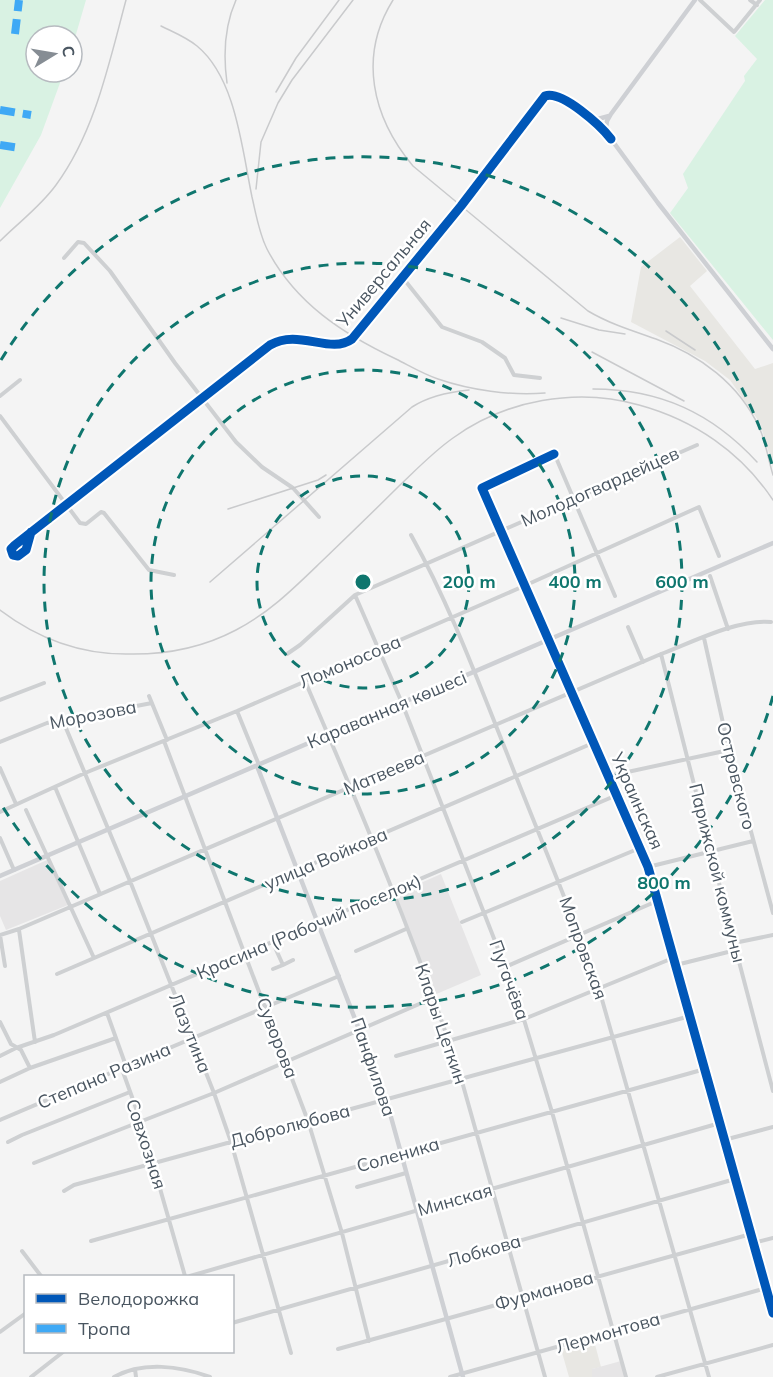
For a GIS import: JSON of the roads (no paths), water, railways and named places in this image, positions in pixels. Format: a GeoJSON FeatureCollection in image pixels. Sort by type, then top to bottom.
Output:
{"type":"FeatureCollection","features":[{"type":"Feature","properties":{"kind":"street"},"geometry":{"type":"LineString","coordinates":[[611,139],[606,126],[611,114],[695,0]]}},
{"type":"Feature","properties":{"kind":"street"},"geometry":{"type":"LineString","coordinates":[[700,0],[735,32],[760,0]]}},
{"type":"Feature","properties":{"kind":"street"},"geometry":{"type":"LineString","coordinates":[[750,0],[757,5]]}},
{"type":"Feature","properties":{"kind":"street","name":"Универсальная"},"geometry":{"type":"LineString","coordinates":[[31,532],[26,550],[18,556],[13,555],[11,548],[31,532],[270,345],[292,338],[339,344],[349,342],[403,278],[548,94],[560,97],[586,115]]}},
{"type":"Feature","properties":{"kind":"street"},"geometry":{"type":"LineString","coordinates":[[586,115],[600,119],[611,114]]}},
{"type":"Feature","properties":{"kind":"street"},"geometry":{"type":"LineString","coordinates":[[586,115],[611,139],[658,203],[773,349]]}},
{"type":"Feature","properties":{"kind":"street"},"geometry":{"type":"LineString","coordinates":[[64,258],[78,242],[84,243],[110,271],[202,398],[237,442],[262,466],[293,488],[319,517]]}},
{"type":"Feature","properties":{"kind":"street"},"geometry":{"type":"LineString","coordinates":[[403,278],[442,327],[478,339],[505,358],[514,375],[540,378]]}},
{"type":"Feature","properties":{"kind":"street"},"geometry":{"type":"LineString","coordinates":[[0,396],[20,380]]}},
{"type":"Feature","properties":{"kind":"street"},"geometry":{"type":"LineString","coordinates":[[0,416],[66,505],[84,524],[101,512],[104,513],[149,570],[174,575]]}},
{"type":"Feature","properties":{"kind":"street","name":"Молодогвардейцев"},"geometry":{"type":"LineString","coordinates":[[287,654],[355,595],[697,445]]}},
{"type":"Feature","properties":{"kind":"street","name":"Украинская"},"geometry":{"type":"LineString","coordinates":[[573,500],[554,453],[482,488],[641,847],[691,1016],[773,1314]]}},
{"type":"Feature","properties":{"kind":"street"},"geometry":{"type":"LineString","coordinates":[[573,500],[615,596]]}},
{"type":"Feature","properties":{"kind":"street","name":"Ломоносова"},"geometry":{"type":"LineString","coordinates":[[0,812],[85,773],[379,650],[699,507],[718,556]]}},
{"type":"Feature","properties":{"kind":"street","name":"Мопровская"},"geometry":{"type":"LineString","coordinates":[[411,535],[452,618],[580,935],[614,1036],[627,1092],[709,1377]]}},
{"type":"Feature","properties":{"kind":"street","name":"Караванная көшесі"},"geometry":{"type":"LineString","coordinates":[[0,876],[773,543]]}},
{"type":"Feature","properties":{"kind":"street"},"geometry":{"type":"LineString","coordinates":[[710,576],[728,629]]}},
{"type":"Feature","properties":{"kind":"street","name":"Пугачёва"},"geometry":{"type":"LineString","coordinates":[[355,595],[402,703],[524,1019],[626,1377]]}},
{"type":"Feature","properties":{"kind":"street","name":"Матвеева"},"geometry":{"type":"LineString","coordinates":[[0,935],[71,907],[661,654],[728,629],[755,622],[771,621]]}},
{"type":"Feature","properties":{"kind":"street"},"geometry":{"type":"LineString","coordinates":[[628,627],[643,662]]}},
{"type":"Feature","properties":{"kind":"street","name":"Островского"},"geometry":{"type":"LineString","coordinates":[[704,638],[729,750],[773,913]]}},
{"type":"Feature","properties":{"kind":"street","name":"Парижской коммуны"},"geometry":{"type":"LineString","coordinates":[[661,654],[735,950],[773,1091]]}},
{"type":"Feature","properties":{"kind":"street","name":"Клары Цеткин"},"geometry":{"type":"LineString","coordinates":[[305,681],[392,892],[449,1041],[545,1377]]}},
{"type":"Feature","properties":{"kind":"street"},"geometry":{"type":"LineString","coordinates":[[0,700],[44,683]]}},
{"type":"Feature","properties":{"kind":"street","name":"Суворова"},"geometry":{"type":"LineString","coordinates":[[149,696],[184,797],[308,1120],[342,1233],[369,1341]]}},
{"type":"Feature","properties":{"kind":"street","name":"Морозова"},"geometry":{"type":"LineString","coordinates":[[0,742],[47,723],[152,704]]}},
{"type":"Feature","properties":{"kind":"street","name":"Панфилова"},"geometry":{"type":"LineString","coordinates":[[237,711],[386,1099],[463,1375]]}},
{"type":"Feature","properties":{"kind":"street","name":"Лазутина"},"geometry":{"type":"LineString","coordinates":[[63,721],[130,881],[214,1093],[231,1142],[291,1353]]}},
{"type":"Feature","properties":{"kind":"street","name":"улица Войкова"},"geometry":{"type":"LineString","coordinates":[[57,974],[594,743]]}},
{"type":"Feature","properties":{"kind":"street"},"geometry":{"type":"LineString","coordinates":[[609,776],[729,750]]}},
{"type":"Feature","properties":{"kind":"street"},"geometry":{"type":"LineString","coordinates":[[0,768],[16,804]]}},
{"type":"Feature","properties":{"kind":"street"},"geometry":{"type":"LineString","coordinates":[[55,787],[100,894]]}},
{"type":"Feature","properties":{"kind":"street","name":"Красина (Рабочий поселок)"},"geometry":{"type":"LineString","coordinates":[[0,1056],[245,955],[617,795]]}},
{"type":"Feature","properties":{"kind":"street"},"geometry":{"type":"LineString","coordinates":[[26,810],[94,958]]}},
{"type":"Feature","properties":{"kind":"street"},"geometry":{"type":"LineString","coordinates":[[0,838],[14,870]]}},
{"type":"Feature","properties":{"kind":"street"},"geometry":{"type":"LineString","coordinates":[[648,867],[753,841]]}},
{"type":"Feature","properties":{"kind":"street"},"geometry":{"type":"LineString","coordinates":[[462,922],[641,847]]}},
{"type":"Feature","properties":{"kind":"street"},"geometry":{"type":"LineString","coordinates":[[505,967],[657,901]]}},
{"type":"Feature","properties":{"kind":"street"},"geometry":{"type":"LineString","coordinates":[[19,929],[35,1042]]}},
{"type":"Feature","properties":{"kind":"street"},"geometry":{"type":"LineString","coordinates":[[356,951],[406,929]]}},
{"type":"Feature","properties":{"kind":"street"},"geometry":{"type":"LineString","coordinates":[[0,935],[5,966]]}},
{"type":"Feature","properties":{"kind":"street"},"geometry":{"type":"LineString","coordinates":[[734,943],[773,935]]}},
{"type":"Feature","properties":{"kind":"street"},"geometry":{"type":"LineString","coordinates":[[273,943],[282,965]]}},
{"type":"Feature","properties":{"kind":"street"},"geometry":{"type":"LineString","coordinates":[[676,965],[735,950]]}},
{"type":"Feature","properties":{"kind":"street"},"geometry":{"type":"LineString","coordinates":[[396,1056],[524,1019],[674,958]]}},
{"type":"Feature","properties":{"kind":"street"},"geometry":{"type":"LineString","coordinates":[[273,969],[293,960]]}},
{"type":"Feature","properties":{"kind":"street","name":"Степана Разина"},"geometry":{"type":"LineString","coordinates":[[0,1120],[340,976]]}},
{"type":"Feature","properties":{"kind":"street"},"geometry":{"type":"LineString","coordinates":[[34,1164],[214,1093],[433,998]]}},
{"type":"Feature","properties":{"kind":"street","name":"Совхозная"},"geometry":{"type":"LineString","coordinates":[[107,1013],[126,1066],[123,1072],[141,1122],[186,1275]]}},
{"type":"Feature","properties":{"kind":"street","name":"Добролюбова"},"geometry":{"type":"LineString","coordinates":[[64,1191],[74,1185],[691,1016]]}},
{"type":"Feature","properties":{"kind":"street"},"geometry":{"type":"LineString","coordinates":[[0,1022],[11,1044],[21,1050],[30,1068]]}},
{"type":"Feature","properties":{"kind":"street"},"geometry":{"type":"LineString","coordinates":[[0,1082],[30,1068],[116,1038]]}},
{"type":"Feature","properties":{"kind":"street","name":"Соленика"},"geometry":{"type":"LineString","coordinates":[[91,1241],[705,1069]]}},
{"type":"Feature","properties":{"kind":"street"},"geometry":{"type":"LineString","coordinates":[[8,1142],[130,1092]]}},
{"type":"Feature","properties":{"kind":"street","name":"Минская"},"geometry":{"type":"LineString","coordinates":[[193,1275],[720,1123]]}},
{"type":"Feature","properties":{"kind":"street"},"geometry":{"type":"LineString","coordinates":[[724,1140],[773,1127]]}},
{"type":"Feature","properties":{"kind":"street"},"geometry":{"type":"LineString","coordinates":[[357,1187],[406,1173]]}},
{"type":"Feature","properties":{"kind":"street","name":"Лобкова"},"geometry":{"type":"LineString","coordinates":[[234,1322],[735,1179]]}},
{"type":"Feature","properties":{"kind":"street","name":"Фурманова"},"geometry":{"type":"LineString","coordinates":[[338,1349],[751,1234]]}},
{"type":"Feature","properties":{"kind":"street"},"geometry":{"type":"LineString","coordinates":[[753,1244],[773,1238]]}},
{"type":"Feature","properties":{"kind":"street"},"geometry":{"type":"LineString","coordinates":[[22,1251],[40,1275]]}},
{"type":"Feature","properties":{"kind":"street","name":"Лермонтова"},"geometry":{"type":"LineString","coordinates":[[450,1377],[766,1288]]}},
{"type":"Feature","properties":{"kind":"street"},"geometry":{"type":"LineString","coordinates":[[0,1332],[24,1314]]}},
{"type":"Feature","properties":{"kind":"street"},"geometry":{"type":"LineString","coordinates":[[657,1377],[773,1345]]}},
{"type":"Feature","properties":{"kind":"street"},"geometry":{"type":"LineString","coordinates":[[31,1377],[62,1353]]}},
{"type":"Feature","properties":{"kind":"street"},"geometry":{"type":"LineString","coordinates":[[114,1377],[135,1369],[160,1367],[210,1377]]}},
{"type":"Feature","properties":{"kind":"street"},"geometry":{"type":"LineString","coordinates":[[135,1369],[136,1377]]}},
{"type":"Feature","properties":{"kind":"railway"},"geometry":{"type":"LineString","coordinates":[[0,241],[50,193],[81,143],[107,72],[126,0]]}},
{"type":"Feature","properties":{"kind":"railway"},"geometry":{"type":"LineString","coordinates":[[227,83],[226,41],[229,20],[236,0]]}},
{"type":"Feature","properties":{"kind":"railway"},"geometry":{"type":"LineString","coordinates":[[276,92],[296,58],[339,0]]}},
{"type":"Feature","properties":{"kind":"railway"},"geometry":{"type":"LineString","coordinates":[[256,189],[261,142],[278,103],[292,80],[353,0]]}},
{"type":"Feature","properties":{"kind":"railway"},"geometry":{"type":"LineString","coordinates":[[393,0],[382,21],[376,43],[373,64],[374,86],[379,107],[388,127],[413,166],[588,311],[688,353],[729,384],[751,412],[761,433],[773,475]]}},
{"type":"Feature","properties":{"kind":"railway"},"geometry":{"type":"LineString","coordinates":[[161,26],[197,46],[221,76],[235,116],[256,217],[264,243],[278,268],[306,301],[357,339],[432,377],[491,391],[518,394],[545,393]]}},
{"type":"Feature","properties":{"kind":"railway"},"geometry":{"type":"LineString","coordinates":[[561,318],[599,330],[625,334]]}},
{"type":"Feature","properties":{"kind":"railway"},"geometry":{"type":"LineString","coordinates":[[666,331],[695,350]]}},
{"type":"Feature","properties":{"kind":"railway"},"geometry":{"type":"LineString","coordinates":[[592,352],[684,401]]}},
{"type":"Feature","properties":{"kind":"railway"},"geometry":{"type":"LineString","coordinates":[[593,389],[641,394],[683,407],[722,430],[757,462]]}},
{"type":"Feature","properties":{"kind":"railway"},"geometry":{"type":"LineString","coordinates":[[210,582],[412,407],[439,395],[469,390]]}},
{"type":"Feature","properties":{"kind":"railway"},"geometry":{"type":"LineString","coordinates":[[0,610],[29,629],[59,642],[109,653],[154,653],[182,649],[223,636],[259,616],[281,599],[425,461],[453,438],[495,414],[542,400],[591,397],[615,400],[639,405],[679,419],[715,440],[731,453],[746,467],[773,500]]}},
{"type":"Feature","properties":{"kind":"railway"},"geometry":{"type":"LineString","coordinates":[[228,509],[318,480],[326,475]]}}]}
